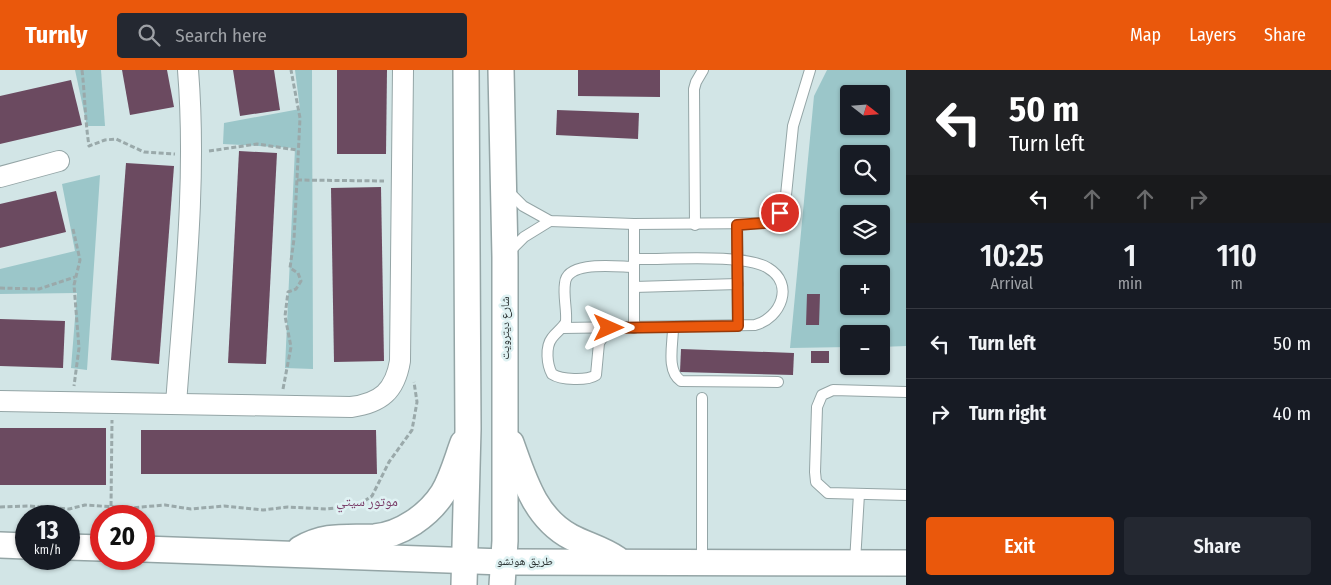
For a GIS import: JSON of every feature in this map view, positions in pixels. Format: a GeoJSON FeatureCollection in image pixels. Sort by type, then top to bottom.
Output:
{"type":"FeatureCollection","features":[{"type":"Feature","properties":{"kind":"street"},"geometry":{"type":"LineString","coordinates":[[176,404],[191,170],[192,141],[188,70]]}},
{"type":"Feature","properties":{"kind":"street"},"geometry":{"type":"LineString","coordinates":[[0,401],[365,405],[385,394],[398,376],[400,361],[403,70]]}},
{"type":"Feature","properties":{"kind":"street"},"geometry":{"type":"LineString","coordinates":[[464,585],[468,429],[466,70]]}},
{"type":"Feature","properties":{"kind":"street","name":"شارع ديترويت"},"geometry":{"type":"LineString","coordinates":[[502,70],[505,257],[503,573]]}},
{"type":"Feature","properties":{"kind":"street"},"geometry":{"type":"LineString","coordinates":[[0,177],[59,162]]}},
{"type":"Feature","properties":{"kind":"street"},"geometry":{"type":"LineString","coordinates":[[505,425],[531,496],[549,520],[570,537],[600,549],[621,562]]}},
{"type":"Feature","properties":{"kind":"street"},"geometry":{"type":"LineString","coordinates":[[292,553],[322,539],[339,536],[376,537],[392,533],[422,516],[444,491],[468,429]]}},
{"type":"Feature","properties":{"kind":"street"},"geometry":{"type":"LineString","coordinates":[[0,545],[15,546]]}},
{"type":"Feature","properties":{"kind":"street","name":"طريق هونشو"},"geometry":{"type":"LineString","coordinates":[[155,549],[466,560],[503,573],[621,562],[906,563]]}},
{"type":"Feature","properties":{"kind":"lane"},"geometry":{"type":"LineString","coordinates":[[695,225],[694,89],[703,70]]}},
{"type":"Feature","properties":{"kind":"lane"},"geometry":{"type":"LineString","coordinates":[[504,186],[523,206],[550,221],[695,225],[764,223],[773,219],[785,205],[793,126],[810,70]]}},
{"type":"Feature","properties":{"kind":"lane"},"geometry":{"type":"LineString","coordinates":[[505,257],[524,237],[550,221]]}},
{"type":"Feature","properties":{"kind":"lane"},"geometry":{"type":"LineString","coordinates":[[634,224],[634,328]]}},
{"type":"Feature","properties":{"kind":"lane"},"geometry":{"type":"LineString","coordinates":[[737,225],[738,326]]}},
{"type":"Feature","properties":{"kind":"lane"},"geometry":{"type":"LineString","coordinates":[[563,328],[609,328],[673,328],[738,326],[766,322],[774,316],[782,295],[781,284],[776,274],[767,268],[738,260],[634,263],[581,268],[572,271],[565,283],[566,316],[563,328],[551,338],[548,347],[549,367],[552,374],[559,378],[590,378],[598,372],[599,344],[609,328]]}},
{"type":"Feature","properties":{"kind":"lane"},"geometry":{"type":"LineString","coordinates":[[634,287],[738,284]]}},
{"type":"Feature","properties":{"kind":"lane"},"geometry":{"type":"LineString","coordinates":[[673,328],[672,368],[674,376],[681,381],[778,382]]}},
{"type":"Feature","properties":{"kind":"lane"},"geometry":{"type":"LineString","coordinates":[[906,392],[833,390],[825,392],[819,399],[815,472],[816,482],[828,493],[906,495]]}},
{"type":"Feature","properties":{"kind":"lane"},"geometry":{"type":"LineString","coordinates":[[702,398],[702,562]]}},
{"type":"Feature","properties":{"kind":"lane"},"geometry":{"type":"LineString","coordinates":[[855,562],[859,494]]}},
{"type":"Feature","properties":{"kind":"path"},"geometry":{"type":"LineString","coordinates":[[82,70],[85,98],[83,108],[89,146],[105,140],[116,139],[144,152],[179,154]]}},
{"type":"Feature","properties":{"kind":"path"},"geometry":{"type":"LineString","coordinates":[[277,404],[277,389],[283,389],[290,355],[290,337],[285,316],[288,292],[296,289],[300,281],[298,273],[290,268],[294,239],[300,118],[291,70]]}},
{"type":"Feature","properties":{"kind":"path"},"geometry":{"type":"LineString","coordinates":[[208,159],[209,150],[248,144],[297,150]]}},
{"type":"Feature","properties":{"kind":"path"},"geometry":{"type":"LineString","coordinates":[[72,229],[79,253],[75,277],[79,348],[73,380],[74,403]]}},
{"type":"Feature","properties":{"kind":"path"},"geometry":{"type":"LineString","coordinates":[[0,288],[39,289],[75,277]]}},
{"type":"Feature","properties":{"kind":"path"},"geometry":{"type":"LineString","coordinates":[[103,417],[112,417],[111,505]]}},
{"type":"Feature","properties":{"kind":"shaded area"},"geometry":{"type":"Polygon","coordinates":[[[75,70],[101,70],[105,126],[87,126],[75,70]]]}},
{"type":"Feature","properties":{"kind":"shaded area"},"geometry":{"type":"Polygon","coordinates":[[[295,70],[312,70],[313,369],[285,368],[295,148],[223,144],[224,123],[300,109],[295,70]]]}},
{"type":"Feature","properties":{"kind":"shaded area"},"geometry":{"type":"Polygon","coordinates":[[[827,70],[906,70],[906,346],[890,347],[890,325],[840,325],[840,347],[790,348],[814,96],[827,70]]]}},
{"type":"Feature","properties":{"kind":"shaded area"},"geometry":{"type":"Polygon","coordinates":[[[100,175],[87,370],[71,368],[77,293],[0,294],[0,269],[75,251],[62,184],[100,175]]]}},
{"type":"Feature","properties":{"kind":"building"},"geometry":{"type":"Polygon","coordinates":[[[122,70],[167,70],[174,107],[130,115],[122,70]]]}},
{"type":"Feature","properties":{"kind":"building"},"geometry":{"type":"Polygon","coordinates":[[[233,70],[274,70],[280,110],[240,116],[233,70]]]}},
{"type":"Feature","properties":{"kind":"building"},"geometry":{"type":"Polygon","coordinates":[[[337,70],[387,70],[386,154],[337,154],[337,70]]]}},
{"type":"Feature","properties":{"kind":"building"},"geometry":{"type":"Polygon","coordinates":[[[578,70],[660,70],[660,97],[578,96],[578,70]]]}},
{"type":"Feature","properties":{"kind":"building"},"geometry":{"type":"Polygon","coordinates":[[[71,80],[82,125],[0,144],[0,96],[71,80]]]}},
{"type":"Feature","properties":{"kind":"building"},"geometry":{"type":"Polygon","coordinates":[[[557,110],[639,113],[638,139],[556,135],[557,110]]]}},
{"type":"Feature","properties":{"kind":"building"},"geometry":{"type":"Polygon","coordinates":[[[239,151],[277,153],[266,364],[228,363],[239,151]]]}},
{"type":"Feature","properties":{"kind":"building"},"geometry":{"type":"Polygon","coordinates":[[[126,163],[174,166],[159,364],[111,360],[126,163]]]}},
{"type":"Feature","properties":{"kind":"building"},"geometry":{"type":"Polygon","coordinates":[[[381,187],[384,361],[334,362],[331,188],[381,187]]]}},
{"type":"Feature","properties":{"kind":"building"},"geometry":{"type":"Polygon","coordinates":[[[56,191],[66,232],[0,248],[0,204],[56,191]]]}},
{"type":"Feature","properties":{"kind":"building"},"geometry":{"type":"Polygon","coordinates":[[[807,294],[820,294],[819,325],[806,325],[807,294]]]}},
{"type":"Feature","properties":{"kind":"building"},"geometry":{"type":"Polygon","coordinates":[[[0,319],[65,321],[63,368],[0,366],[0,319]]]}},
{"type":"Feature","properties":{"kind":"building"},"geometry":{"type":"Polygon","coordinates":[[[681,349],[794,353],[793,375],[680,372],[681,349]]]}},
{"type":"Feature","properties":{"kind":"building"},"geometry":{"type":"Polygon","coordinates":[[[811,351],[829,351],[829,363],[811,363],[811,351]]]}},
{"type":"Feature","properties":{"kind":"building"},"geometry":{"type":"Polygon","coordinates":[[[0,428],[106,428],[106,485],[0,485],[0,428]]]}},
{"type":"Feature","properties":{"kind":"building"},"geometry":{"type":"Polygon","coordinates":[[[141,430],[376,430],[377,474],[141,474],[141,430]]]}},
{"type":"Feature","properties":{"kind":"district","name":"موتور سيتي"},"geometry":{"type":"Point","coordinates":[367,501]}},
{"type":"Feature","properties":{"kind":"route"},"geometry":{"type":"LineString","coordinates":[[609,328],[738,326],[737,225],[764,223],[780,213]]}}]}
